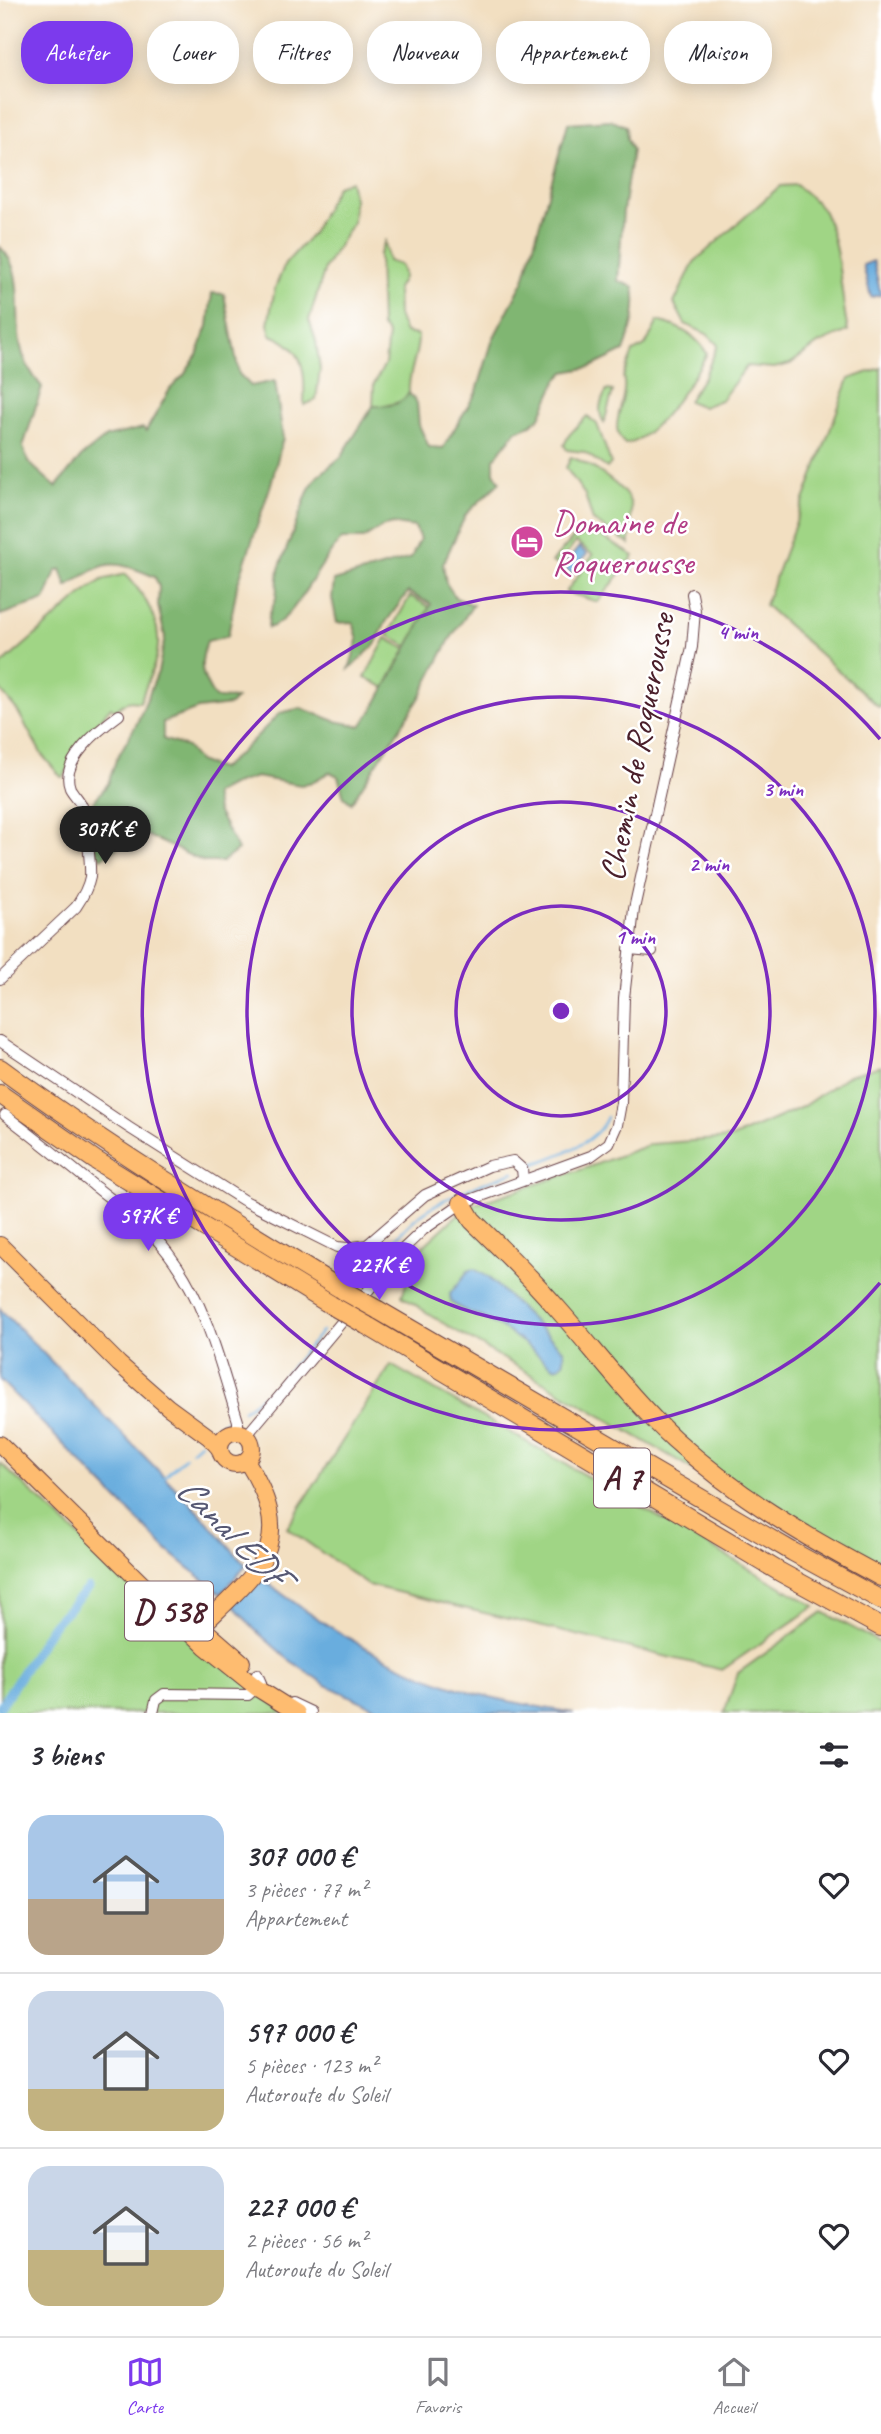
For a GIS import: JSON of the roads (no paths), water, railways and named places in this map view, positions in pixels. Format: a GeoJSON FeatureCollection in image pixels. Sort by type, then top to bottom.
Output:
{"type":"FeatureCollection","features":[{"type":"Feature","properties":{"kind":"highway","name":"A 7"},"geometry":{"type":"LineString","coordinates":[[0,1068],[141,1165],[344,1290],[769,1538],[881,1600]]}},
{"type":"Feature","properties":{"kind":"highway","name":"A 7"},"geometry":{"type":"LineString","coordinates":[[0,1094],[106,1167],[331,1305],[780,1572],[881,1627]]}},
{"type":"Feature","properties":{"kind":"highway"},"geometry":{"type":"LineString","coordinates":[[462,1203],[472,1220],[557,1308],[614,1377],[674,1439],[761,1509],[797,1532],[881,1577]]}},
{"type":"Feature","properties":{"kind":"main road"},"geometry":{"type":"LineString","coordinates":[[0,1245],[119,1364],[168,1407],[227,1439],[251,1448],[246,1461],[260,1487],[271,1524],[270,1545],[266,1557],[224,1604],[205,1636]]}},
{"type":"Feature","properties":{"kind":"main road"},"geometry":{"type":"LineString","coordinates":[[227,1439],[223,1458],[232,1464],[246,1461]]}},
{"type":"Feature","properties":{"kind":"main road","name":"D 538"},"geometry":{"type":"LineString","coordinates":[[0,1444],[205,1636],[297,1713]]}},
{"type":"Feature","properties":{"kind":"main road","name":"D 538"},"geometry":{"type":"LineString","coordinates":[[53,1494],[155,1597],[205,1636]]}},
{"type":"Feature","properties":{"kind":"main road","name":"D 538"},"geometry":{"type":"LineString","coordinates":[[258,1682],[311,1713]]}},
{"type":"Feature","properties":{"kind":"street","name":"Chemin de Roquerousse"},"geometry":{"type":"LineString","coordinates":[[227,1439],[423,1230],[462,1203],[592,1156],[605,1147],[615,1134],[621,1104],[629,949],[639,879],[692,647],[695,610],[692,594]]}},
{"type":"Feature","properties":{"kind":"street"},"geometry":{"type":"LineString","coordinates":[[0,979],[76,907],[85,892],[90,876],[83,808],[70,788],[69,776],[76,756],[88,741],[119,715]]}},
{"type":"Feature","properties":{"kind":"street"},"geometry":{"type":"LineString","coordinates":[[629,949],[652,951]]}},
{"type":"Feature","properties":{"kind":"street"},"geometry":{"type":"LineString","coordinates":[[0,1041],[243,1200],[337,1247],[367,1245],[425,1195],[489,1166],[513,1161],[522,1169],[523,1179]]}},
{"type":"Feature","properties":{"kind":"street"},"geometry":{"type":"LineString","coordinates":[[5,1115],[122,1207],[150,1232],[169,1254],[204,1315],[238,1421],[227,1439]]}},
{"type":"Feature","properties":{"kind":"street"},"geometry":{"type":"LineString","coordinates":[[153,1713],[156,1700],[164,1693],[248,1695],[258,1682]]}},
{"type":"Feature","properties":{"kind":"water"},"geometry":{"type":"Polygon","coordinates":[[[873,261],[881,295],[871,297],[863,265],[873,261]]]}},
{"type":"Feature","properties":{"kind":"water"},"geometry":{"type":"Polygon","coordinates":[[[579,547],[587,554],[572,574],[563,567],[579,547]]]}},
{"type":"Feature","properties":{"kind":"water"},"geometry":{"type":"Polygon","coordinates":[[[474,1269],[488,1277],[564,1351],[561,1365],[556,1368],[508,1332],[451,1302],[450,1294],[468,1271],[474,1269]]]}},
{"type":"Feature","properties":{"kind":"water","name":"Canal EDF"},"geometry":{"type":"Polygon","coordinates":[[[0,1309],[197,1510],[246,1565],[221,1594],[167,1550],[0,1380],[0,1309]]]}},
{"type":"Feature","properties":{"kind":"water","name":"Canal EDF"},"geometry":{"type":"Polygon","coordinates":[[[259,1576],[350,1639],[423,1675],[480,1694],[574,1713],[386,1713],[326,1685],[288,1659],[254,1629],[233,1605],[259,1576]]]}},
{"type":"Feature","properties":{"kind":"waterway"},"geometry":{"type":"LineString","coordinates":[[529,1166],[584,1142],[602,1127],[607,1117]]}},
{"type":"Feature","properties":{"kind":"waterway"},"geometry":{"type":"LineString","coordinates":[[366,1276],[402,1231],[427,1210],[463,1191],[514,1172]]}},
{"type":"Feature","properties":{"kind":"waterway"},"geometry":{"type":"LineString","coordinates":[[243,1410],[273,1388],[322,1331]]}},
{"type":"Feature","properties":{"kind":"waterway"},"geometry":{"type":"LineString","coordinates":[[213,1430],[232,1415]]}},
{"type":"Feature","properties":{"kind":"waterway"},"geometry":{"type":"LineString","coordinates":[[191,1451],[201,1442]]}},
{"type":"Feature","properties":{"kind":"waterway"},"geometry":{"type":"LineString","coordinates":[[163,1478],[186,1456]]}},
{"type":"Feature","properties":{"kind":"waterway"},"geometry":{"type":"LineString","coordinates":[[0,1707],[52,1626],[88,1588]]}},
{"type":"Feature","properties":{"kind":"place","name":"Domaine de Roquerousse"},"geometry":{"type":"Point","coordinates":[527,542]}}]}
